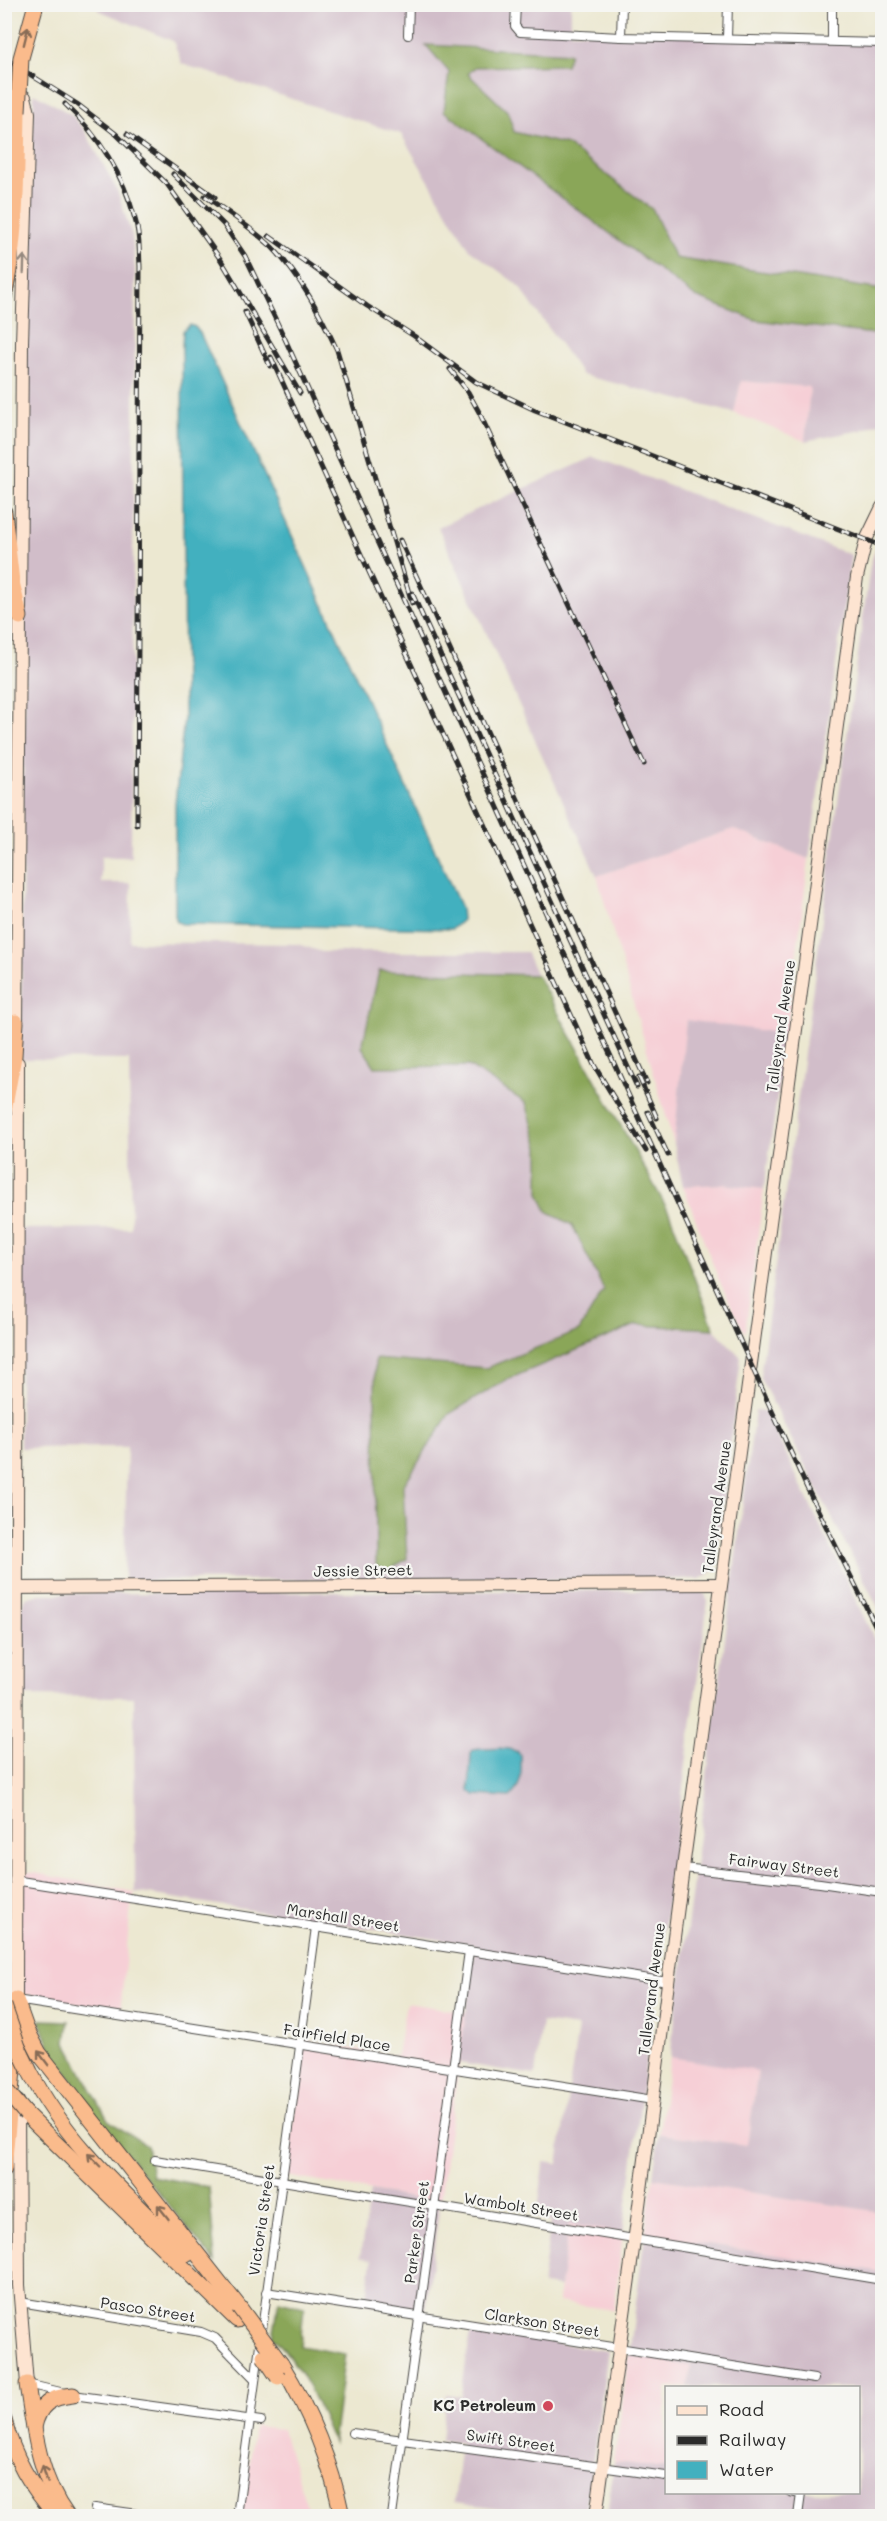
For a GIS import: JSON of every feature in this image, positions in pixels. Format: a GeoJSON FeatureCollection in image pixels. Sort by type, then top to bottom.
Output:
{"type":"FeatureCollection","features":[{"type":"Feature","properties":{"kind":"highway"},"geometry":{"type":"LineString","coordinates":[[4,297],[9,269],[16,188],[18,111],[23,50],[36,4]]}},
{"type":"Feature","properties":{"kind":"highway"},"geometry":{"type":"LineString","coordinates":[[4,512],[12,582],[20,617]]}},
{"type":"Feature","properties":{"kind":"highway"},"geometry":{"type":"LineString","coordinates":[[4,1111],[14,1056],[16,1022]]}},
{"type":"Feature","properties":{"kind":"highway"},"geometry":{"type":"LineString","coordinates":[[10,2003],[18,2047],[57,2118],[238,2314]]}},
{"type":"Feature","properties":{"kind":"highway"},"geometry":{"type":"LineString","coordinates":[[10,2003],[39,2053],[301,2398],[318,2434],[331,2472],[342,2517]]}},
{"type":"Feature","properties":{"kind":"highway"},"geometry":{"type":"LineString","coordinates":[[4,2169],[15,2048]]}},
{"type":"Feature","properties":{"kind":"highway"},"geometry":{"type":"LineString","coordinates":[[4,2088],[26,2114],[238,2314]]}},
{"type":"Feature","properties":{"kind":"highway"},"geometry":{"type":"LineString","coordinates":[[280,2371],[313,2450],[333,2517]]}},
{"type":"Feature","properties":{"kind":"highway"},"geometry":{"type":"LineString","coordinates":[[27,2384],[46,2479],[67,2517]]}},
{"type":"Feature","properties":{"kind":"highway"},"geometry":{"type":"LineString","coordinates":[[34,2427],[38,2414],[46,2403],[58,2397],[73,2395]]}},
{"type":"Feature","properties":{"kind":"highway"},"geometry":{"type":"LineString","coordinates":[[4,2420],[24,2471],[57,2517]]}},
{"type":"Feature","properties":{"kind":"street"},"geometry":{"type":"LineString","coordinates":[[408,35],[409,4]]}},
{"type":"Feature","properties":{"kind":"street"},"geometry":{"type":"LineString","coordinates":[[516,4],[515,27],[520,32],[882,43]]}},
{"type":"Feature","properties":{"kind":"street"},"geometry":{"type":"LineString","coordinates":[[621,36],[622,4]]}},
{"type":"Feature","properties":{"kind":"street"},"geometry":{"type":"LineString","coordinates":[[727,38],[728,4]]}},
{"type":"Feature","properties":{"kind":"street"},"geometry":{"type":"LineString","coordinates":[[832,4],[832,41]]}},
{"type":"Feature","properties":{"kind":"street"},"geometry":{"type":"LineString","coordinates":[[4,83],[25,97],[29,113],[22,343],[10,1587],[14,1880],[10,2003],[20,2132],[20,2302],[27,2384],[73,2395],[261,2421]]}},
{"type":"Feature","properties":{"kind":"street","name":"Talleyrand Avenue"},"geometry":{"type":"LineString","coordinates":[[596,2517],[857,578],[866,540],[882,507]]}},
{"type":"Feature","properties":{"kind":"street","name":"Jessie Street"},"geometry":{"type":"LineString","coordinates":[[10,1587],[721,1584]]}},
{"type":"Feature","properties":{"kind":"street","name":"Fairway Street"},"geometry":{"type":"LineString","coordinates":[[682,1868],[882,1892]]}},
{"type":"Feature","properties":{"kind":"street","name":"Marshall Street"},"geometry":{"type":"LineString","coordinates":[[14,1880],[668,1982]]}},
{"type":"Feature","properties":{"kind":"street","name":"Victoria Street"},"geometry":{"type":"LineString","coordinates":[[237,2517],[316,1927]]}},
{"type":"Feature","properties":{"kind":"street","name":"Parker Street"},"geometry":{"type":"LineString","coordinates":[[392,2517],[469,1951]]}},
{"type":"Feature","properties":{"kind":"street","name":"Fairfield Place"},"geometry":{"type":"LineString","coordinates":[[10,2003],[653,2100]]}},
{"type":"Feature","properties":{"kind":"street","name":"Wambolt Street"},"geometry":{"type":"LineString","coordinates":[[155,2160],[882,2280]]}},
{"type":"Feature","properties":{"kind":"street","name":"Clarkson Street"},"geometry":{"type":"LineString","coordinates":[[266,2292],[618,2350],[814,2379]]}},
{"type":"Feature","properties":{"kind":"street","name":"Pasco Street"},"geometry":{"type":"LineString","coordinates":[[20,2302],[201,2331],[215,2338],[255,2379]]}},
{"type":"Feature","properties":{"kind":"street","name":"Swift Street"},"geometry":{"type":"LineString","coordinates":[[352,2433],[665,2476]]}},
{"type":"Feature","properties":{"kind":"street"},"geometry":{"type":"LineString","coordinates":[[798,2517],[801,2494]]}},
{"type":"Feature","properties":{"kind":"street"},"geometry":{"type":"LineString","coordinates":[[95,2508],[152,2517]]}},
{"type":"Feature","properties":{"kind":"shaded area"},"geometry":{"type":"Polygon","coordinates":[[[98,4],[571,4],[571,32],[878,39],[879,11],[882,11],[882,290],[675,258],[653,209],[567,145],[514,132],[508,112],[468,74],[475,67],[566,65],[427,45],[449,72],[444,111],[696,297],[756,320],[882,335],[882,422],[862,430],[805,441],[810,387],[741,381],[734,413],[582,375],[518,285],[469,249],[401,134],[182,64],[173,41],[98,10],[98,4]]]}},
{"type":"Feature","properties":{"kind":"shaded area"},"geometry":{"type":"Polygon","coordinates":[[[34,93],[72,115],[85,131],[117,190],[132,235],[135,271],[131,857],[101,857],[101,883],[131,883],[130,942],[297,944],[322,952],[526,952],[537,975],[379,971],[375,1066],[469,1066],[526,1103],[539,1147],[539,1193],[547,1211],[572,1225],[604,1290],[579,1331],[486,1368],[376,1360],[407,1559],[403,1486],[449,1414],[506,1380],[636,1325],[714,1329],[741,1357],[715,1564],[713,1571],[700,1579],[124,1580],[127,1447],[20,1448],[20,1229],[131,1228],[129,1060],[21,1059],[27,299],[34,93]]]}},
{"type":"Feature","properties":{"kind":"shaded area"},"geometry":{"type":"Polygon","coordinates":[[[741,381],[810,387],[805,441],[734,413],[741,381]]]}},
{"type":"Feature","properties":{"kind":"shaded area"},"geometry":{"type":"Polygon","coordinates":[[[594,457],[851,555],[809,859],[733,829],[597,876],[438,527],[594,457]]]}},
{"type":"Feature","properties":{"kind":"shaded area"},"geometry":{"type":"Polygon","coordinates":[[[880,535],[882,535],[882,1615],[760,1378],[870,566],[880,535]]]}},
{"type":"Feature","properties":{"kind":"shaded area"},"geometry":{"type":"Polygon","coordinates":[[[733,829],[809,859],[786,1034],[686,1021],[674,1144],[597,876],[733,829]]]}},
{"type":"Feature","properties":{"kind":"shaded area"},"geometry":{"type":"Polygon","coordinates":[[[686,1020],[786,1034],[764,1189],[723,1184],[683,1186],[674,1144],[686,1020]]]}},
{"type":"Feature","properties":{"kind":"shaded area"},"geometry":{"type":"Polygon","coordinates":[[[723,1184],[764,1189],[745,1334],[719,1280],[683,1186],[723,1184]]]}},
{"type":"Feature","properties":{"kind":"shaded area"},"geometry":{"type":"Polygon","coordinates":[[[755,1411],[766,1412],[882,1655],[882,2212],[653,2178],[659,2134],[747,2145],[758,2071],[670,2057],[755,1411]]]}},
{"type":"Feature","properties":{"kind":"shaded area"},"geometry":{"type":"Polygon","coordinates":[[[698,1590],[705,1594],[708,1601],[623,2233],[569,2224],[560,2287],[542,2285],[551,2221],[537,2218],[544,2162],[558,2164],[578,2027],[542,2022],[535,2075],[459,2063],[475,1945],[135,1892],[134,1697],[19,1696],[20,1609],[26,1598],[40,1594],[698,1590]]]}},
{"type":"Feature","properties":{"kind":"shaded area"},"geometry":{"type":"Polygon","coordinates":[[[19,1870],[135,1892],[131,1907],[120,2013],[19,1993],[19,1870]]]}},
{"type":"Feature","properties":{"kind":"shaded area"},"geometry":{"type":"Polygon","coordinates":[[[406,2003],[466,2012],[440,2203],[286,2176],[304,2040],[397,2056],[406,2003]]]}},
{"type":"Feature","properties":{"kind":"shaded area"},"geometry":{"type":"Polygon","coordinates":[[[670,2057],[758,2070],[747,2145],[659,2134],[670,2057]]]}},
{"type":"Feature","properties":{"kind":"shaded area"},"geometry":{"type":"Polygon","coordinates":[[[653,2178],[882,2212],[882,2272],[645,2234],[653,2178]]]}},
{"type":"Feature","properties":{"kind":"shaded area"},"geometry":{"type":"Polygon","coordinates":[[[370,2191],[440,2203],[425,2315],[366,2304],[372,2260],[360,2257],[370,2191]]]}},
{"type":"Feature","properties":{"kind":"shaded area"},"geometry":{"type":"Polygon","coordinates":[[[569,2223],[623,2233],[614,2310],[558,2302],[569,2223]]]}},
{"type":"Feature","properties":{"kind":"shaded area"},"geometry":{"type":"Polygon","coordinates":[[[645,2234],[882,2272],[882,2516],[607,2516],[614,2462],[665,2468],[665,2494],[860,2494],[860,2386],[688,2386],[691,2366],[629,2356],[645,2234]]]}},
{"type":"Feature","properties":{"kind":"shaded area"},"geometry":{"type":"Polygon","coordinates":[[[471,2329],[608,2351],[585,2516],[559,2516],[454,2502],[461,2443],[441,2440],[446,2394],[461,2396],[471,2329]]]}},
{"type":"Feature","properties":{"kind":"shaded area"},"geometry":{"type":"Polygon","coordinates":[[[629,2356],[691,2366],[688,2386],[665,2386],[665,2468],[614,2462],[629,2356]]]}},
{"type":"Feature","properties":{"kind":"shaded area"},"geometry":{"type":"Polygon","coordinates":[[[254,2426],[282,2429],[310,2516],[242,2516],[254,2426]]]}},
{"type":"Feature","properties":{"kind":"green space"},"geometry":{"type":"Polygon","coordinates":[[[426,45],[570,53],[566,65],[475,67],[468,74],[508,112],[514,132],[567,145],[653,210],[675,258],[882,290],[882,335],[756,320],[696,297],[444,111],[449,72],[426,45]]]}},
{"type":"Feature","properties":{"kind":"green space"},"geometry":{"type":"Polygon","coordinates":[[[379,971],[537,975],[669,1212],[714,1329],[636,1325],[506,1380],[449,1414],[403,1486],[407,1559],[388,1570],[376,1566],[375,1359],[486,1368],[579,1331],[604,1290],[572,1225],[547,1211],[539,1193],[539,1147],[526,1103],[469,1066],[375,1067],[362,1047],[379,971]]]}},
{"type":"Feature","properties":{"kind":"green space"},"geometry":{"type":"Polygon","coordinates":[[[40,2020],[69,2021],[66,2042],[108,2120],[147,2146],[152,2176],[209,2187],[215,2262],[100,2121],[51,2050],[40,2020]]]}},
{"type":"Feature","properties":{"kind":"green space"},"geometry":{"type":"Polygon","coordinates":[[[279,2301],[304,2307],[300,2346],[345,2354],[333,2442],[301,2373],[273,2337],[279,2301]]]}},
{"type":"Feature","properties":{"kind":"water"},"geometry":{"type":"Polygon","coordinates":[[[190,325],[200,333],[461,908],[462,920],[452,929],[182,924],[177,922],[175,915],[175,804],[184,718],[182,347],[183,331],[190,325]]]}},
{"type":"Feature","properties":{"kind":"water"},"geometry":{"type":"Polygon","coordinates":[[[498,1748],[514,1750],[521,1756],[521,1773],[517,1788],[510,1797],[475,1795],[469,1791],[471,1753],[473,1750],[498,1748]]]}},
{"type":"Feature","properties":{"kind":"railway"},"geometry":{"type":"LineString","coordinates":[[4,58],[77,104],[116,134],[167,184],[221,260],[300,393]]}},
{"type":"Feature","properties":{"kind":"railway"},"geometry":{"type":"LineString","coordinates":[[65,104],[89,129],[117,171],[130,202],[139,237],[137,825]]}},
{"type":"Feature","properties":{"kind":"railway"},"geometry":{"type":"LineString","coordinates":[[127,134],[215,197]]}},
{"type":"Feature","properties":{"kind":"railway"},"geometry":{"type":"LineString","coordinates":[[173,174],[224,225],[245,256],[285,339],[807,1488],[882,1639]]}},
{"type":"Feature","properties":{"kind":"railway"},"geometry":{"type":"LineString","coordinates":[[205,196],[272,247],[301,283],[324,323],[337,350],[412,603]]}},
{"type":"Feature","properties":{"kind":"railway"},"geometry":{"type":"LineString","coordinates":[[269,236],[367,306],[414,336],[476,382],[535,410],[882,546]]}},
{"type":"Feature","properties":{"kind":"railway"},"geometry":{"type":"LineString","coordinates":[[245,312],[270,366]]}},
{"type":"Feature","properties":{"kind":"railway"},"geometry":{"type":"LineString","coordinates":[[271,357],[594,1065],[646,1151]]}},
{"type":"Feature","properties":{"kind":"railway"},"geometry":{"type":"LineString","coordinates":[[450,369],[468,392],[479,412],[644,764]]}},
{"type":"Feature","properties":{"kind":"railway"},"geometry":{"type":"LineString","coordinates":[[400,540],[647,1083]]}},
{"type":"Feature","properties":{"kind":"railway"},"geometry":{"type":"LineString","coordinates":[[412,593],[637,1087]]}},
{"type":"Feature","properties":{"kind":"railway"},"geometry":{"type":"LineString","coordinates":[[639,1077],[657,1118]]}},
{"type":"Feature","properties":{"kind":"railway"},"geometry":{"type":"LineString","coordinates":[[648,1112],[668,1155]]}},
{"type":"Feature","properties":{"kind":"place","name":"KC Petroleum"},"geometry":{"type":"Point","coordinates":[548,2406]}}]}
